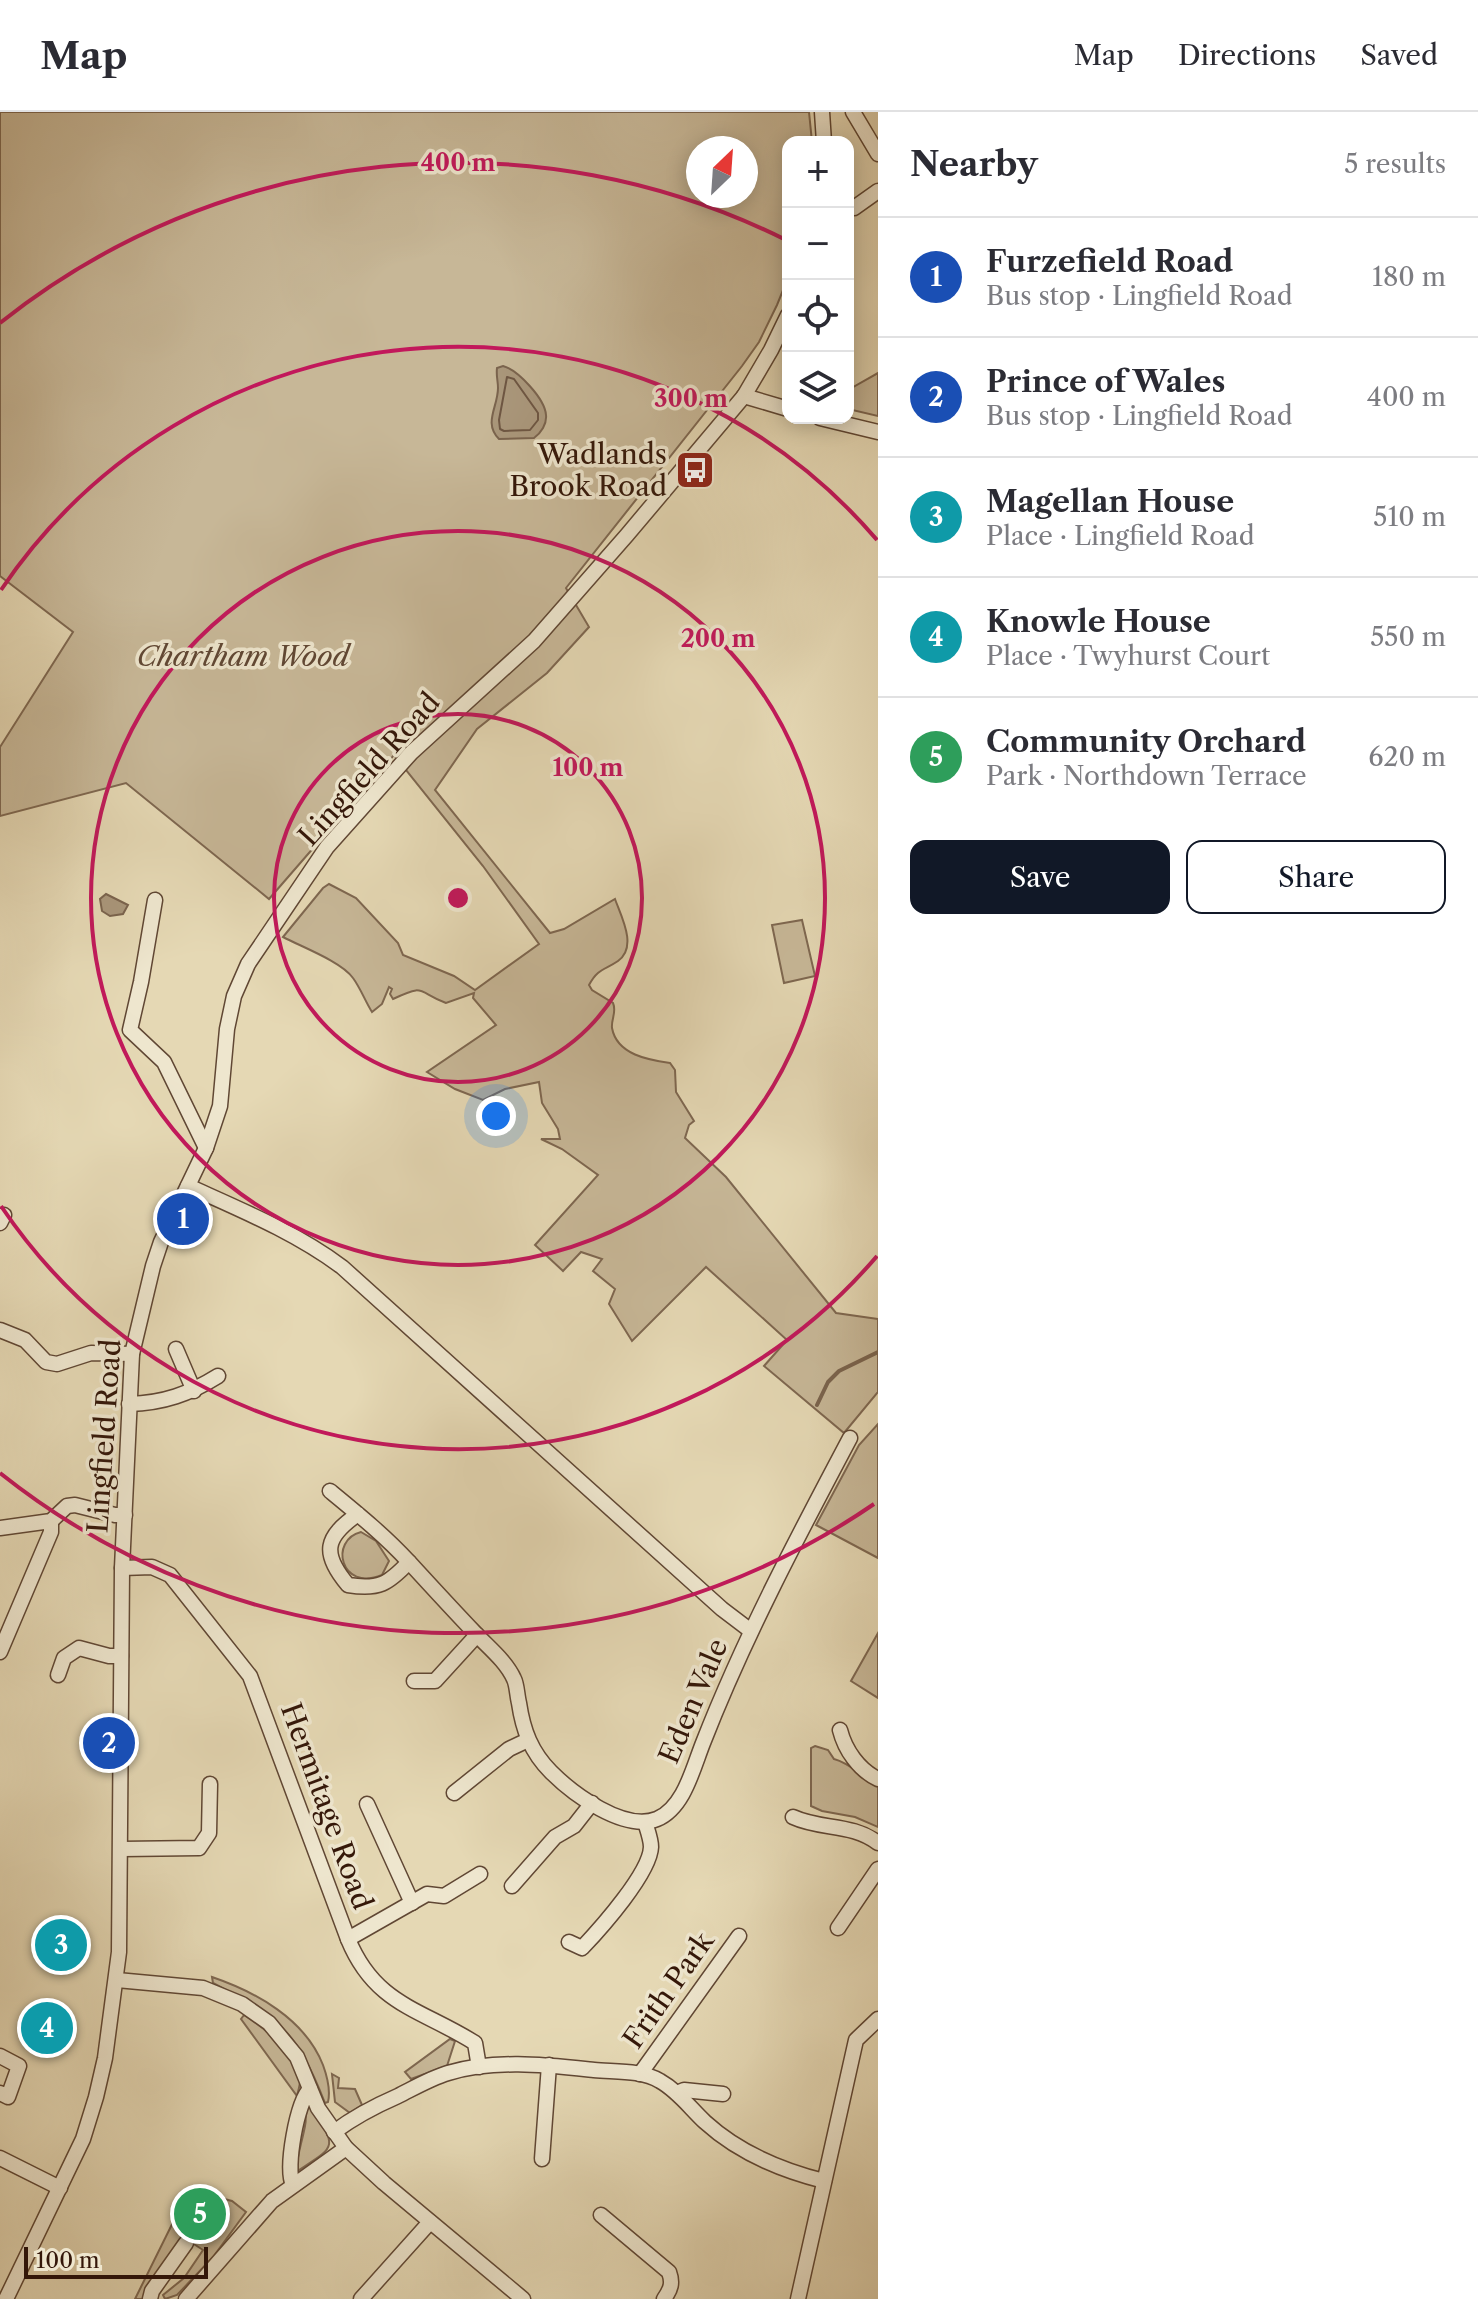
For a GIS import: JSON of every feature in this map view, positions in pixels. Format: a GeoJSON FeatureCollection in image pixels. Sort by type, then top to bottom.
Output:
{"type":"FeatureCollection","features":[{"type":"Feature","properties":{"kind":"street"},"geometry":{"type":"LineString","coordinates":[[822,112],[824,136]]}},
{"type":"Feature","properties":{"kind":"street"},"geometry":{"type":"LineString","coordinates":[[853,112],[878,154]]}},
{"type":"Feature","properties":{"kind":"street"},"geometry":{"type":"LineString","coordinates":[[854,208],[878,191]]}},
{"type":"Feature","properties":{"kind":"street","name":"Lingfield Road"},"geometry":{"type":"LineString","coordinates":[[6,2299],[83,2139],[96,2097],[117,1980],[122,1849],[122,1568],[132,1354],[153,1266],[206,1148],[220,1106],[227,1029],[234,996],[248,964],[327,847],[411,753],[534,641],[627,535],[744,396],[782,327]]}},
{"type":"Feature","properties":{"kind":"street"},"geometry":{"type":"LineString","coordinates":[[744,396],[782,407]]}},
{"type":"Feature","properties":{"kind":"street"},"geometry":{"type":"LineString","coordinates":[[845,424],[878,432]]}},
{"type":"Feature","properties":{"kind":"street"},"geometry":{"type":"LineString","coordinates":[[155,900],[130,1030],[164,1062],[206,1148]]}},
{"type":"Feature","properties":{"kind":"street"},"geometry":{"type":"LineString","coordinates":[[188,1186],[282,1229],[342,1267],[722,1609],[751,1631]]}},
{"type":"Feature","properties":{"kind":"street"},"geometry":{"type":"LineString","coordinates":[[0,1330],[25,1340],[46,1362],[57,1364],[91,1353],[132,1354]]}},
{"type":"Feature","properties":{"kind":"street"},"geometry":{"type":"LineString","coordinates":[[176,1349],[194,1391]]}},
{"type":"Feature","properties":{"kind":"street"},"geometry":{"type":"LineString","coordinates":[[129,1404],[169,1400],[194,1391],[218,1376]]}},
{"type":"Feature","properties":{"kind":"street","name":"Eden Vale"},"geometry":{"type":"LineString","coordinates":[[645,1822],[659,1819],[672,1809],[684,1791],[722,1693],[751,1631],[850,1438]]}},
{"type":"Feature","properties":{"kind":"street"},"geometry":{"type":"LineString","coordinates":[[330,1491],[387,1538],[496,1653],[515,1679],[528,1740],[553,1774],[612,1816],[645,1822],[651,1846],[645,1867],[604,1924],[582,1948],[569,1942]]}},
{"type":"Feature","properties":{"kind":"street"},"geometry":{"type":"LineString","coordinates":[[0,1528],[51,1521],[67,1506],[75,1505],[125,1515]]}},
{"type":"Feature","properties":{"kind":"street"},"geometry":{"type":"LineString","coordinates":[[358,1514],[336,1533],[331,1540],[329,1554],[334,1568],[348,1585],[368,1588],[390,1582],[409,1562]]}},
{"type":"Feature","properties":{"kind":"street"},"geometry":{"type":"LineString","coordinates":[[0,1652],[51,1532],[51,1521]]}},
{"type":"Feature","properties":{"kind":"street","name":"Hermitage Road"},"geometry":{"type":"LineString","coordinates":[[122,1568],[152,1567],[170,1575],[250,1676],[348,1939],[363,1969],[394,2000],[475,2043],[479,2067]]}},
{"type":"Feature","properties":{"kind":"street"},"geometry":{"type":"LineString","coordinates":[[414,1681],[435,1681],[477,1635]]}},
{"type":"Feature","properties":{"kind":"street"},"geometry":{"type":"LineString","coordinates":[[58,1675],[64,1658],[79,1648],[121,1656]]}},
{"type":"Feature","properties":{"kind":"street"},"geometry":{"type":"LineString","coordinates":[[840,1730],[844,1745],[868,1774],[878,1779]]}},
{"type":"Feature","properties":{"kind":"street"},"geometry":{"type":"LineString","coordinates":[[454,1793],[509,1749],[528,1740]]}},
{"type":"Feature","properties":{"kind":"street"},"geometry":{"type":"LineString","coordinates":[[122,1849],[199,1848],[209,1833],[210,1784]]}},
{"type":"Feature","properties":{"kind":"street"},"geometry":{"type":"LineString","coordinates":[[512,1886],[555,1837],[574,1826],[592,1803]]}},
{"type":"Feature","properties":{"kind":"street"},"geometry":{"type":"LineString","coordinates":[[367,1804],[412,1903]]}},
{"type":"Feature","properties":{"kind":"street"},"geometry":{"type":"LineString","coordinates":[[793,1817],[813,1825],[850,1828],[878,1843]]}},
{"type":"Feature","properties":{"kind":"street"},"geometry":{"type":"LineString","coordinates":[[838,1928],[878,1869]]}},
{"type":"Feature","properties":{"kind":"street"},"geometry":{"type":"LineString","coordinates":[[348,1939],[427,1894],[444,1896],[480,1874]]}},
{"type":"Feature","properties":{"kind":"street","name":"Frith Park"},"geometry":{"type":"LineString","coordinates":[[640,2074],[739,1936]]}},
{"type":"Feature","properties":{"kind":"street"},"geometry":{"type":"LineString","coordinates":[[117,1980],[203,1988],[242,2004],[269,2023],[297,2057],[318,2108],[346,2148],[523,2299]]}},
{"type":"Feature","properties":{"kind":"street"},"geometry":{"type":"LineString","coordinates":[[798,2299],[856,2040],[878,2019]]}},
{"type":"Feature","properties":{"kind":"street"},"geometry":{"type":"LineString","coordinates":[[0,2056],[19,2066],[8,2097],[0,2093]]}},
{"type":"Feature","properties":{"kind":"street"},"geometry":{"type":"LineString","coordinates":[[542,2159],[549,2065]]}},
{"type":"Feature","properties":{"kind":"street"},"geometry":{"type":"LineString","coordinates":[[334,2132],[352,2118],[446,2074],[479,2067],[549,2065],[640,2074],[658,2079],[677,2093],[707,2124],[729,2141],[780,2169],[824,2181]]}},
{"type":"Feature","properties":{"kind":"street"},"geometry":{"type":"LineString","coordinates":[[293,2185],[289,2170],[301,2104],[310,2089]]}},
{"type":"Feature","properties":{"kind":"street"},"geometry":{"type":"LineString","coordinates":[[677,2093],[684,2090],[723,2094]]}},
{"type":"Feature","properties":{"kind":"street"},"geometry":{"type":"LineString","coordinates":[[186,2299],[225,2258],[254,2220],[293,2185],[346,2148]]}},
{"type":"Feature","properties":{"kind":"street"},"geometry":{"type":"LineString","coordinates":[[0,2158],[60,2188]]}},
{"type":"Feature","properties":{"kind":"street"},"geometry":{"type":"LineString","coordinates":[[601,2215],[669,2272],[672,2281],[664,2299]]}},
{"type":"Feature","properties":{"kind":"street"},"geometry":{"type":"LineString","coordinates":[[361,2299],[430,2222]]}},
{"type":"Feature","properties":{"kind":"street"},"geometry":{"type":"LineString","coordinates":[[150,2299],[152,2291],[186,2243]]}},
{"type":"Feature","properties":{"kind":"green space","name":"Chartham Wood"},"geometry":{"type":"Polygon","coordinates":[[[0,112],[809,112],[811,136],[782,136],[782,293],[759,342],[566,588],[589,627],[547,673],[477,729],[435,790],[550,933],[564,929],[615,899],[624,922],[627,948],[618,961],[599,972],[589,985],[613,1003],[612,1028],[615,1037],[635,1054],[670,1063],[675,1070],[676,1092],[694,1121],[689,1125],[685,1138],[726,1177],[836,1313],[878,1319],[878,1392],[844,1433],[764,1366],[787,1340],[706,1267],[632,1341],[609,1304],[615,1289],[593,1271],[602,1259],[581,1252],[563,1271],[535,1245],[598,1175],[562,1149],[541,1139],[560,1139],[558,1129],[542,1103],[539,1082],[505,1089],[483,1100],[455,1089],[427,1072],[496,1025],[473,998],[474,993],[446,1003],[417,990],[393,999],[389,987],[382,1004],[372,1012],[348,972],[283,937],[329,884],[356,898],[398,943],[403,955],[454,976],[475,990],[539,944],[483,866],[394,755],[269,899],[126,783],[0,816],[0,747],[73,632],[0,576],[0,112]]]}},
{"type":"Feature","properties":{"kind":"green space"},"geometry":{"type":"Polygon","coordinates":[[[878,373],[878,416],[854,410],[854,387],[878,373]]]}},
{"type":"Feature","properties":{"kind":"green space"},"geometry":{"type":"Polygon","coordinates":[[[802,920],[815,976],[784,983],[772,925],[802,920]]]}},
{"type":"Feature","properties":{"kind":"green space"},"geometry":{"type":"Polygon","coordinates":[[[878,1424],[878,1558],[816,1525],[859,1445],[878,1424]]]}},
{"type":"Feature","properties":{"kind":"green space"},"geometry":{"type":"Polygon","coordinates":[[[361,1532],[376,1541],[389,1561],[382,1575],[356,1577],[344,1563],[345,1544],[361,1532]]]}},
{"type":"Feature","properties":{"kind":"green space"},"geometry":{"type":"Polygon","coordinates":[[[878,1633],[878,1698],[851,1681],[878,1633]]]}},
{"type":"Feature","properties":{"kind":"green space"},"geometry":{"type":"Polygon","coordinates":[[[815,1746],[828,1750],[834,1759],[878,1785],[878,1827],[855,1817],[811,1806],[811,1748],[815,1746]]]}},
{"type":"Feature","properties":{"kind":"green space"},"geometry":{"type":"Polygon","coordinates":[[[212,1977],[262,1999],[292,2021],[315,2049],[324,2069],[329,2087],[328,2102],[325,2103],[305,2059],[284,2029],[255,2007],[213,1983],[212,1977]]]}},
{"type":"Feature","properties":{"kind":"green space"},"geometry":{"type":"Polygon","coordinates":[[[244,2015],[269,2034],[292,2058],[300,2077],[297,2096],[241,2019],[244,2015]]]}},
{"type":"Feature","properties":{"kind":"green space"},"geometry":{"type":"Polygon","coordinates":[[[450,2039],[455,2041],[447,2066],[411,2079],[405,2072],[450,2039]]]}},
{"type":"Feature","properties":{"kind":"green space"},"geometry":{"type":"Polygon","coordinates":[[[332,2074],[339,2078],[338,2088],[355,2089],[362,2105],[350,2113],[335,2102],[332,2074]]]}},
{"type":"Feature","properties":{"kind":"green space"},"geometry":{"type":"Polygon","coordinates":[[[308,2107],[312,2107],[326,2131],[329,2146],[319,2157],[296,2172],[298,2154],[308,2107]]]}},
{"type":"Feature","properties":{"kind":"green space"},"geometry":{"type":"Polygon","coordinates":[[[189,2190],[232,2201],[246,2212],[213,2257],[177,2295],[165,2299],[163,2295],[184,2278],[203,2250],[183,2237],[146,2290],[144,2299],[135,2299],[189,2190]]]}},
{"type":"Feature","properties":{"kind":"water"},"geometry":{"type":"Polygon","coordinates":[[[503,366],[516,373],[541,401],[546,418],[541,431],[534,438],[499,439],[494,433],[492,421],[498,388],[497,368],[503,366]]]}},
{"type":"Feature","properties":{"kind":"water"},"geometry":{"type":"Polygon","coordinates":[[[106,894],[128,905],[123,914],[110,916],[102,911],[100,899],[106,894]]]}},
{"type":"Feature","properties":{"kind":"waterway"},"geometry":{"type":"LineString","coordinates":[[817,1405],[828,1382],[839,1371],[878,1352]]}},
{"type":"Feature","properties":{"kind":"place","name":"Wadlands Brook Road"},"geometry":{"type":"Point","coordinates":[695,470]}},
{"type":"Feature","properties":{"kind":"place","name":"Furzefield Road"},"geometry":{"type":"Point","coordinates":[183,1219]}},
{"type":"Feature","properties":{"kind":"place","name":"Prince of Wales"},"geometry":{"type":"Point","coordinates":[109,1743]}},
{"type":"Feature","properties":{"kind":"place","name":"Magellan House"},"geometry":{"type":"Point","coordinates":[61,1945]}},
{"type":"Feature","properties":{"kind":"place","name":"Knowle House"},"geometry":{"type":"Point","coordinates":[47,2028]}},
{"type":"Feature","properties":{"kind":"place","name":"Community Orchard"},"geometry":{"type":"Point","coordinates":[200,2214]}}]}
